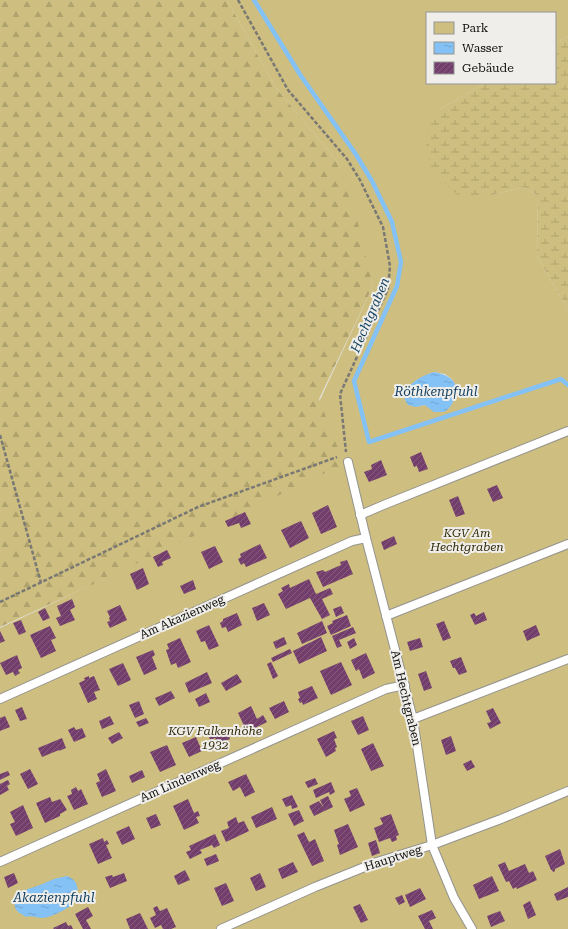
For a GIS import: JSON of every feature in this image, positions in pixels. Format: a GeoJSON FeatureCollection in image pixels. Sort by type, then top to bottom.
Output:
{"type":"FeatureCollection","features":[{"type":"Feature","properties":{"kind":"lane"},"geometry":{"type":"LineString","coordinates":[[360,515],[568,431]]}},
{"type":"Feature","properties":{"kind":"lane","name":"Am Hechtgraben"},"geometry":{"type":"LineString","coordinates":[[347,458],[360,515],[413,719],[432,846],[454,898],[472,929]]}},
{"type":"Feature","properties":{"kind":"lane","name":"Am Akazienweg"},"geometry":{"type":"LineString","coordinates":[[0,699],[352,541],[366,538]]}},
{"type":"Feature","properties":{"kind":"lane"},"geometry":{"type":"LineString","coordinates":[[386,616],[568,544]]}},
{"type":"Feature","properties":{"kind":"lane"},"geometry":{"type":"LineString","coordinates":[[413,719],[568,658]]}},
{"type":"Feature","properties":{"kind":"lane","name":"Am Lindenweg"},"geometry":{"type":"LineString","coordinates":[[0,862],[386,689],[405,685]]}},
{"type":"Feature","properties":{"kind":"lane","name":"Hauptweg"},"geometry":{"type":"LineString","coordinates":[[221,929],[315,887],[377,862],[432,846],[568,791]]}},
{"type":"Feature","properties":{"kind":"path"},"geometry":{"type":"LineString","coordinates":[[0,602],[198,507],[347,458],[340,394],[388,289],[390,266],[383,227],[360,180],[347,159],[288,90],[238,0]]}},
{"type":"Feature","properties":{"kind":"path"},"geometry":{"type":"LineString","coordinates":[[0,435],[41,583]]}},
{"type":"Feature","properties":{"kind":"green space"},"geometry":{"type":"Polygon","coordinates":[[[0,0],[227,0],[276,88],[338,162],[358,223],[373,286],[319,399],[344,464],[98,582],[0,627],[0,0]]]}},
{"type":"Feature","properties":{"kind":"green space"},"geometry":{"type":"Polygon","coordinates":[[[227,0],[568,0],[568,36],[556,43],[556,12],[426,12],[426,84],[483,84],[437,111],[493,195],[524,187],[538,196],[537,256],[568,310],[568,929],[0,929],[0,628],[343,464],[319,402],[373,286],[338,162],[276,88],[227,0]],[[434,372],[416,407],[425,405],[434,411],[453,380],[445,374],[434,372]]]}},
{"type":"Feature","properties":{"kind":"green space"},"geometry":{"type":"Polygon","coordinates":[[[568,36],[568,310],[537,256],[538,196],[524,187],[493,195],[459,196],[435,175],[426,154],[427,134],[437,111],[483,84],[556,84],[556,43],[568,36]]]}},
{"type":"Feature","properties":{"kind":"water","name":"Röthkenpfuhl"},"geometry":{"type":"Polygon","coordinates":[[[434,372],[449,377],[455,384],[456,394],[450,407],[444,412],[434,412],[425,405],[416,407],[408,405],[404,396],[407,389],[417,380],[434,372]]]}},
{"type":"Feature","properties":{"kind":"water","name":"Akazienpfuhl"},"geometry":{"type":"Polygon","coordinates":[[[67,876],[76,883],[78,892],[74,902],[66,909],[51,916],[42,918],[30,916],[26,917],[15,908],[14,898],[19,892],[54,879],[67,876]]]}},
{"type":"Feature","properties":{"kind":"building"},"geometry":{"type":"Polygon","coordinates":[[[421,452],[428,469],[419,472],[417,466],[414,467],[410,457],[421,452]]]}},
{"type":"Feature","properties":{"kind":"building"},"geometry":{"type":"Polygon","coordinates":[[[381,460],[387,475],[369,482],[364,472],[372,469],[371,465],[381,460]]]}},
{"type":"Feature","properties":{"kind":"building"},"geometry":{"type":"Polygon","coordinates":[[[497,485],[503,498],[493,502],[487,489],[497,485]]]}},
{"type":"Feature","properties":{"kind":"building"},"geometry":{"type":"Polygon","coordinates":[[[458,496],[465,514],[456,517],[449,500],[458,496]]]}},
{"type":"Feature","properties":{"kind":"building"},"geometry":{"type":"Polygon","coordinates":[[[328,505],[337,527],[321,534],[312,513],[328,505]]]}},
{"type":"Feature","properties":{"kind":"building"},"geometry":{"type":"Polygon","coordinates":[[[245,512],[251,524],[241,528],[239,523],[228,527],[225,521],[245,512]]]}},
{"type":"Feature","properties":{"kind":"building"},"geometry":{"type":"Polygon","coordinates":[[[301,521],[309,538],[290,548],[281,530],[301,521]]]}},
{"type":"Feature","properties":{"kind":"building"},"geometry":{"type":"Polygon","coordinates":[[[394,536],[397,544],[384,550],[381,542],[394,536]]]}},
{"type":"Feature","properties":{"kind":"building"},"geometry":{"type":"Polygon","coordinates":[[[260,544],[267,558],[246,567],[244,563],[241,565],[238,559],[241,557],[240,554],[260,544]]]}},
{"type":"Feature","properties":{"kind":"building"},"geometry":{"type":"Polygon","coordinates":[[[215,546],[223,562],[209,569],[201,552],[215,546]]]}},
{"type":"Feature","properties":{"kind":"building"},"geometry":{"type":"Polygon","coordinates":[[[167,550],[171,558],[162,562],[163,565],[158,567],[153,557],[167,550]]]}},
{"type":"Feature","properties":{"kind":"building"},"geometry":{"type":"Polygon","coordinates":[[[347,560],[353,574],[323,587],[316,572],[323,570],[325,572],[341,565],[340,562],[347,560]]]}},
{"type":"Feature","properties":{"kind":"building"},"geometry":{"type":"Polygon","coordinates":[[[143,568],[149,584],[137,590],[130,574],[143,568]]]}},
{"type":"Feature","properties":{"kind":"building"},"geometry":{"type":"Polygon","coordinates":[[[309,579],[316,594],[330,588],[333,594],[322,599],[330,615],[322,619],[310,598],[286,609],[278,594],[283,591],[281,588],[289,584],[290,588],[309,579]]]}},
{"type":"Feature","properties":{"kind":"building"},"geometry":{"type":"Polygon","coordinates":[[[193,580],[196,589],[184,594],[180,586],[193,580]]]}},
{"type":"Feature","properties":{"kind":"building"},"geometry":{"type":"Polygon","coordinates":[[[72,599],[75,607],[70,610],[75,620],[60,626],[56,618],[61,616],[57,606],[72,599]]]}},
{"type":"Feature","properties":{"kind":"building"},"geometry":{"type":"Polygon","coordinates":[[[264,603],[270,615],[257,621],[252,608],[264,603]]]}},
{"type":"Feature","properties":{"kind":"building"},"geometry":{"type":"Polygon","coordinates":[[[120,605],[127,620],[110,628],[107,622],[110,621],[110,617],[107,611],[120,605]]]}},
{"type":"Feature","properties":{"kind":"building"},"geometry":{"type":"Polygon","coordinates":[[[341,606],[344,613],[336,617],[333,609],[341,606]]]}},
{"type":"Feature","properties":{"kind":"building"},"geometry":{"type":"Polygon","coordinates":[[[45,608],[50,618],[43,621],[38,612],[45,608]]]}},
{"type":"Feature","properties":{"kind":"building"},"geometry":{"type":"Polygon","coordinates":[[[484,612],[487,620],[475,625],[470,615],[474,613],[476,616],[484,612]]]}},
{"type":"Feature","properties":{"kind":"building"},"geometry":{"type":"Polygon","coordinates":[[[237,613],[242,625],[228,632],[226,627],[222,628],[220,623],[223,619],[237,613]]]}},
{"type":"Feature","properties":{"kind":"building"},"geometry":{"type":"Polygon","coordinates":[[[347,615],[351,626],[331,635],[327,626],[333,623],[332,621],[347,615]]]}},
{"type":"Feature","properties":{"kind":"building"},"geometry":{"type":"Polygon","coordinates":[[[21,620],[26,632],[19,635],[13,623],[21,620]]]}},
{"type":"Feature","properties":{"kind":"building"},"geometry":{"type":"Polygon","coordinates":[[[322,621],[327,633],[302,644],[297,633],[322,621]]]}},
{"type":"Feature","properties":{"kind":"building"},"geometry":{"type":"Polygon","coordinates":[[[444,621],[451,638],[443,641],[436,624],[444,621]]]}},
{"type":"Feature","properties":{"kind":"building"},"geometry":{"type":"Polygon","coordinates":[[[209,625],[219,646],[209,650],[205,641],[201,642],[196,631],[209,625]]]}},
{"type":"Feature","properties":{"kind":"building"},"geometry":{"type":"Polygon","coordinates":[[[536,625],[540,635],[527,641],[523,631],[536,625]]]}},
{"type":"Feature","properties":{"kind":"building"},"geometry":{"type":"Polygon","coordinates":[[[50,626],[56,638],[51,640],[56,651],[41,658],[30,635],[50,626]]]}},
{"type":"Feature","properties":{"kind":"building"},"geometry":{"type":"Polygon","coordinates":[[[353,627],[356,633],[339,640],[342,646],[337,648],[332,636],[353,627]]]}},
{"type":"Feature","properties":{"kind":"building"},"geometry":{"type":"Polygon","coordinates":[[[0,631],[5,641],[0,643],[0,631]]]}},
{"type":"Feature","properties":{"kind":"building"},"geometry":{"type":"Polygon","coordinates":[[[284,637],[287,644],[276,649],[273,642],[284,637]]]}},
{"type":"Feature","properties":{"kind":"building"},"geometry":{"type":"Polygon","coordinates":[[[321,637],[327,651],[299,664],[293,651],[321,637]]]}},
{"type":"Feature","properties":{"kind":"building"},"geometry":{"type":"Polygon","coordinates":[[[180,638],[191,662],[178,668],[176,663],[171,665],[166,650],[169,649],[167,644],[180,638]]]}},
{"type":"Feature","properties":{"kind":"building"},"geometry":{"type":"Polygon","coordinates":[[[354,638],[357,645],[350,649],[347,642],[354,638]]]}},
{"type":"Feature","properties":{"kind":"building"},"geometry":{"type":"Polygon","coordinates":[[[420,638],[423,647],[410,651],[407,642],[420,638]]]}},
{"type":"Feature","properties":{"kind":"building"},"geometry":{"type":"Polygon","coordinates":[[[290,649],[292,653],[273,662],[271,658],[290,649]]]}},
{"type":"Feature","properties":{"kind":"building"},"geometry":{"type":"Polygon","coordinates":[[[153,650],[155,655],[152,657],[157,669],[144,675],[136,657],[153,650]]]}},
{"type":"Feature","properties":{"kind":"building"},"geometry":{"type":"Polygon","coordinates":[[[366,653],[375,673],[363,679],[359,669],[356,671],[351,660],[366,653]]]}},
{"type":"Feature","properties":{"kind":"building"},"geometry":{"type":"Polygon","coordinates":[[[17,655],[22,668],[18,670],[20,673],[15,676],[13,672],[6,675],[0,663],[17,655]]]}},
{"type":"Feature","properties":{"kind":"building"},"geometry":{"type":"Polygon","coordinates":[[[461,657],[467,672],[459,675],[455,668],[453,668],[450,661],[461,657]]]}},
{"type":"Feature","properties":{"kind":"building"},"geometry":{"type":"Polygon","coordinates":[[[271,662],[278,676],[273,679],[267,664],[271,662]]]}},
{"type":"Feature","properties":{"kind":"building"},"geometry":{"type":"Polygon","coordinates":[[[341,662],[352,685],[331,695],[320,671],[341,662]]]}},
{"type":"Feature","properties":{"kind":"building"},"geometry":{"type":"Polygon","coordinates":[[[123,663],[131,680],[118,686],[109,669],[123,663]]]}},
{"type":"Feature","properties":{"kind":"building"},"geometry":{"type":"Polygon","coordinates":[[[426,671],[432,688],[424,691],[418,674],[426,671]]]}},
{"type":"Feature","properties":{"kind":"building"},"geometry":{"type":"Polygon","coordinates":[[[207,672],[212,683],[189,693],[185,683],[207,672]]]}},
{"type":"Feature","properties":{"kind":"building"},"geometry":{"type":"Polygon","coordinates":[[[237,674],[242,682],[226,691],[221,683],[237,674]]]}},
{"type":"Feature","properties":{"kind":"building"},"geometry":{"type":"Polygon","coordinates":[[[89,676],[89,678],[94,676],[100,690],[94,692],[97,699],[88,703],[79,683],[85,680],[84,678],[89,676]]]}},
{"type":"Feature","properties":{"kind":"building"},"geometry":{"type":"Polygon","coordinates":[[[312,686],[318,698],[303,705],[298,699],[300,698],[298,692],[312,686]]]}},
{"type":"Feature","properties":{"kind":"building"},"geometry":{"type":"Polygon","coordinates":[[[171,691],[175,698],[159,706],[155,698],[171,691]]]}},
{"type":"Feature","properties":{"kind":"building"},"geometry":{"type":"Polygon","coordinates":[[[206,693],[210,702],[199,707],[195,699],[206,693]]]}},
{"type":"Feature","properties":{"kind":"building"},"geometry":{"type":"Polygon","coordinates":[[[139,701],[144,714],[135,718],[129,705],[139,701]]]}},
{"type":"Feature","properties":{"kind":"building"},"geometry":{"type":"Polygon","coordinates":[[[284,701],[289,712],[275,719],[269,708],[284,701]]]}},
{"type":"Feature","properties":{"kind":"building"},"geometry":{"type":"Polygon","coordinates":[[[251,706],[257,719],[263,715],[267,722],[247,732],[238,713],[251,706]]]}},
{"type":"Feature","properties":{"kind":"building"},"geometry":{"type":"Polygon","coordinates":[[[22,707],[27,719],[20,721],[15,710],[22,707]]]}},
{"type":"Feature","properties":{"kind":"building"},"geometry":{"type":"Polygon","coordinates":[[[493,708],[501,723],[490,729],[487,723],[491,722],[486,711],[493,708]]]}},
{"type":"Feature","properties":{"kind":"building"},"geometry":{"type":"Polygon","coordinates":[[[5,716],[10,727],[0,731],[0,718],[5,716]]]}},
{"type":"Feature","properties":{"kind":"building"},"geometry":{"type":"Polygon","coordinates":[[[110,716],[114,724],[102,729],[99,721],[110,716]]]}},
{"type":"Feature","properties":{"kind":"building"},"geometry":{"type":"Polygon","coordinates":[[[363,716],[369,730],[358,735],[351,721],[363,716]]]}},
{"type":"Feature","properties":{"kind":"building"},"geometry":{"type":"Polygon","coordinates":[[[146,718],[149,723],[139,727],[136,722],[146,718]]]}},
{"type":"Feature","properties":{"kind":"building"},"geometry":{"type":"Polygon","coordinates":[[[74,727],[76,730],[82,728],[86,737],[74,742],[68,730],[74,727]]]}},
{"type":"Feature","properties":{"kind":"building"},"geometry":{"type":"Polygon","coordinates":[[[226,728],[230,739],[218,744],[215,738],[210,740],[208,734],[212,732],[213,734],[226,728]]]}},
{"type":"Feature","properties":{"kind":"building"},"geometry":{"type":"Polygon","coordinates":[[[334,731],[337,738],[334,739],[337,747],[335,748],[336,751],[326,757],[317,739],[334,731]]]}},
{"type":"Feature","properties":{"kind":"building"},"geometry":{"type":"Polygon","coordinates":[[[119,732],[123,738],[112,744],[108,738],[119,732]]]}},
{"type":"Feature","properties":{"kind":"building"},"geometry":{"type":"Polygon","coordinates":[[[451,736],[456,751],[446,755],[441,740],[451,736]]]}},
{"type":"Feature","properties":{"kind":"building"},"geometry":{"type":"Polygon","coordinates":[[[196,737],[202,751],[189,757],[182,743],[196,737]]]}},
{"type":"Feature","properties":{"kind":"building"},"geometry":{"type":"Polygon","coordinates":[[[62,738],[66,748],[42,757],[38,748],[62,738]]]}},
{"type":"Feature","properties":{"kind":"building"},"geometry":{"type":"Polygon","coordinates":[[[373,743],[384,766],[371,771],[361,749],[373,743]]]}},
{"type":"Feature","properties":{"kind":"building"},"geometry":{"type":"Polygon","coordinates":[[[167,745],[176,765],[160,772],[150,752],[167,745]]]}},
{"type":"Feature","properties":{"kind":"building"},"geometry":{"type":"Polygon","coordinates":[[[471,760],[475,767],[467,771],[463,764],[471,760]]]}},
{"type":"Feature","properties":{"kind":"building"},"geometry":{"type":"Polygon","coordinates":[[[30,769],[38,784],[28,789],[20,774],[30,769]]]}},
{"type":"Feature","properties":{"kind":"building"},"geometry":{"type":"Polygon","coordinates":[[[106,769],[116,791],[102,797],[96,783],[100,781],[97,774],[106,769]]]}},
{"type":"Feature","properties":{"kind":"building"},"geometry":{"type":"Polygon","coordinates":[[[142,770],[145,777],[132,783],[129,776],[142,770]]]}},
{"type":"Feature","properties":{"kind":"building"},"geometry":{"type":"Polygon","coordinates":[[[8,771],[10,775],[0,780],[0,774],[8,771]]]}},
{"type":"Feature","properties":{"kind":"building"},"geometry":{"type":"Polygon","coordinates":[[[246,774],[255,792],[245,797],[240,787],[233,791],[228,782],[246,774]]]}},
{"type":"Feature","properties":{"kind":"building"},"geometry":{"type":"Polygon","coordinates":[[[315,778],[318,784],[308,788],[305,782],[315,778]]]}},
{"type":"Feature","properties":{"kind":"building"},"geometry":{"type":"Polygon","coordinates":[[[8,780],[10,784],[7,786],[9,790],[0,795],[0,784],[8,780]]]}},
{"type":"Feature","properties":{"kind":"building"},"geometry":{"type":"Polygon","coordinates":[[[331,782],[335,792],[330,795],[329,792],[316,798],[313,790],[331,782]]]}},
{"type":"Feature","properties":{"kind":"building"},"geometry":{"type":"Polygon","coordinates":[[[76,787],[78,791],[81,789],[88,804],[74,810],[67,796],[72,794],[71,790],[76,787]]]}},
{"type":"Feature","properties":{"kind":"building"},"geometry":{"type":"Polygon","coordinates":[[[357,788],[365,805],[350,812],[344,799],[351,796],[349,791],[357,788]]]}},
{"type":"Feature","properties":{"kind":"building"},"geometry":{"type":"Polygon","coordinates":[[[292,795],[298,807],[292,809],[291,805],[286,807],[282,799],[292,795]]]}},
{"type":"Feature","properties":{"kind":"building"},"geometry":{"type":"Polygon","coordinates":[[[328,796],[333,807],[314,816],[309,806],[319,801],[324,808],[320,800],[328,796]]]}},
{"type":"Feature","properties":{"kind":"building"},"geometry":{"type":"Polygon","coordinates":[[[50,797],[52,802],[60,799],[67,810],[60,814],[60,816],[45,823],[36,803],[50,797]]]}},
{"type":"Feature","properties":{"kind":"building"},"geometry":{"type":"Polygon","coordinates":[[[188,799],[194,813],[198,811],[200,816],[196,817],[199,823],[184,830],[173,806],[188,799]]]}},
{"type":"Feature","properties":{"kind":"building"},"geometry":{"type":"Polygon","coordinates":[[[23,805],[33,828],[16,836],[10,824],[15,822],[10,812],[23,805]]]}},
{"type":"Feature","properties":{"kind":"building"},"geometry":{"type":"Polygon","coordinates":[[[272,807],[277,819],[256,828],[251,817],[272,807]]]}},
{"type":"Feature","properties":{"kind":"building"},"geometry":{"type":"Polygon","coordinates":[[[299,810],[304,821],[294,826],[288,814],[299,810]]]}},
{"type":"Feature","properties":{"kind":"building"},"geometry":{"type":"Polygon","coordinates":[[[156,814],[161,825],[151,829],[146,818],[156,814]]]}},
{"type":"Feature","properties":{"kind":"building"},"geometry":{"type":"Polygon","coordinates":[[[391,814],[399,835],[396,836],[397,840],[392,842],[390,838],[379,842],[374,828],[383,824],[380,818],[391,814]]]}},
{"type":"Feature","properties":{"kind":"building"},"geometry":{"type":"Polygon","coordinates":[[[236,817],[238,823],[244,821],[249,831],[226,842],[221,831],[229,828],[227,822],[236,817]]]}},
{"type":"Feature","properties":{"kind":"building"},"geometry":{"type":"Polygon","coordinates":[[[348,824],[358,847],[340,855],[337,845],[339,844],[334,830],[348,824]]]}},
{"type":"Feature","properties":{"kind":"building"},"geometry":{"type":"Polygon","coordinates":[[[129,826],[135,839],[122,845],[116,832],[129,826]]]}},
{"type":"Feature","properties":{"kind":"building"},"geometry":{"type":"Polygon","coordinates":[[[304,832],[309,842],[315,839],[324,861],[312,866],[297,835],[304,832]]]}},
{"type":"Feature","properties":{"kind":"building"},"geometry":{"type":"Polygon","coordinates":[[[215,834],[220,845],[214,848],[212,845],[200,850],[202,853],[190,859],[186,852],[191,850],[189,846],[215,834]]]}},
{"type":"Feature","properties":{"kind":"building"},"geometry":{"type":"Polygon","coordinates":[[[103,838],[104,842],[107,840],[109,844],[106,845],[112,858],[98,864],[89,844],[103,838]]]}},
{"type":"Feature","properties":{"kind":"building"},"geometry":{"type":"Polygon","coordinates":[[[376,840],[380,853],[372,856],[368,843],[376,840]]]}},
{"type":"Feature","properties":{"kind":"building"},"geometry":{"type":"Polygon","coordinates":[[[560,849],[565,864],[555,869],[553,872],[545,856],[560,849]]]}},
{"type":"Feature","properties":{"kind":"building"},"geometry":{"type":"Polygon","coordinates":[[[216,854],[219,861],[207,866],[204,859],[216,854]]]}},
{"type":"Feature","properties":{"kind":"building"},"geometry":{"type":"Polygon","coordinates":[[[293,862],[298,872],[282,879],[278,869],[293,862]]]}},
{"type":"Feature","properties":{"kind":"building"},"geometry":{"type":"Polygon","coordinates":[[[505,862],[509,871],[525,864],[529,873],[533,871],[537,880],[517,889],[516,887],[513,889],[509,881],[506,882],[498,865],[505,862]]]}},
{"type":"Feature","properties":{"kind":"building"},"geometry":{"type":"Polygon","coordinates":[[[185,870],[190,880],[178,885],[174,876],[185,870]]]}},
{"type":"Feature","properties":{"kind":"building"},"geometry":{"type":"Polygon","coordinates":[[[14,873],[18,883],[8,888],[4,877],[14,873]]]}},
{"type":"Feature","properties":{"kind":"building"},"geometry":{"type":"Polygon","coordinates":[[[124,873],[127,881],[110,888],[105,877],[112,875],[113,877],[124,873]]]}},
{"type":"Feature","properties":{"kind":"building"},"geometry":{"type":"Polygon","coordinates":[[[260,873],[266,887],[256,891],[250,878],[260,873]]]}},
{"type":"Feature","properties":{"kind":"building"},"geometry":{"type":"Polygon","coordinates":[[[492,876],[499,891],[479,899],[473,885],[492,876]]]}},
{"type":"Feature","properties":{"kind":"building"},"geometry":{"type":"Polygon","coordinates":[[[226,883],[234,901],[222,906],[214,888],[226,883]]]}},
{"type":"Feature","properties":{"kind":"building"},"geometry":{"type":"Polygon","coordinates":[[[568,887],[568,897],[557,901],[554,894],[568,887]]]}},
{"type":"Feature","properties":{"kind":"building"},"geometry":{"type":"Polygon","coordinates":[[[420,888],[426,899],[410,907],[405,895],[420,888]]]}},
{"type":"Feature","properties":{"kind":"building"},"geometry":{"type":"Polygon","coordinates":[[[402,895],[405,902],[399,905],[395,898],[402,895]]]}},
{"type":"Feature","properties":{"kind":"building"},"geometry":{"type":"Polygon","coordinates":[[[530,901],[536,915],[528,919],[523,905],[530,901]]]}},
{"type":"Feature","properties":{"kind":"building"},"geometry":{"type":"Polygon","coordinates":[[[360,904],[368,920],[361,923],[353,907],[360,904]]]}},
{"type":"Feature","properties":{"kind":"building"},"geometry":{"type":"Polygon","coordinates":[[[157,906],[160,911],[167,908],[176,927],[171,929],[163,929],[161,925],[155,928],[150,918],[156,915],[153,908],[157,906]]]}},
{"type":"Feature","properties":{"kind":"building"},"geometry":{"type":"Polygon","coordinates":[[[88,907],[93,916],[86,920],[91,929],[83,929],[75,914],[88,907]]]}},
{"type":"Feature","properties":{"kind":"building"},"geometry":{"type":"Polygon","coordinates":[[[432,910],[436,918],[429,921],[433,929],[425,929],[418,916],[432,910]]]}},
{"type":"Feature","properties":{"kind":"building"},"geometry":{"type":"Polygon","coordinates":[[[500,911],[505,921],[491,927],[487,916],[500,911]]]}},
{"type":"Feature","properties":{"kind":"building"},"geometry":{"type":"Polygon","coordinates":[[[140,913],[148,929],[130,929],[126,919],[140,913]]]}},
{"type":"Feature","properties":{"kind":"building"},"geometry":{"type":"Polygon","coordinates":[[[66,922],[68,926],[71,925],[73,929],[53,928],[66,922]]]}},
{"type":"Feature","properties":{"kind":"waterway","name":"Hechtgraben"},"geometry":{"type":"LineString","coordinates":[[254,0],[301,76],[355,153],[372,181],[392,222],[401,262],[397,286],[354,381],[369,442],[561,379],[568,385]]}},
{"type":"Feature","properties":{"kind":"park label","name":"KGV Am Hechtgraben"},"geometry":{"type":"Point","coordinates":[467,540]}},
{"type":"Feature","properties":{"kind":"park label","name":"KGV Falkenhöhe 1932"},"geometry":{"type":"Point","coordinates":[215,738]}}]}
